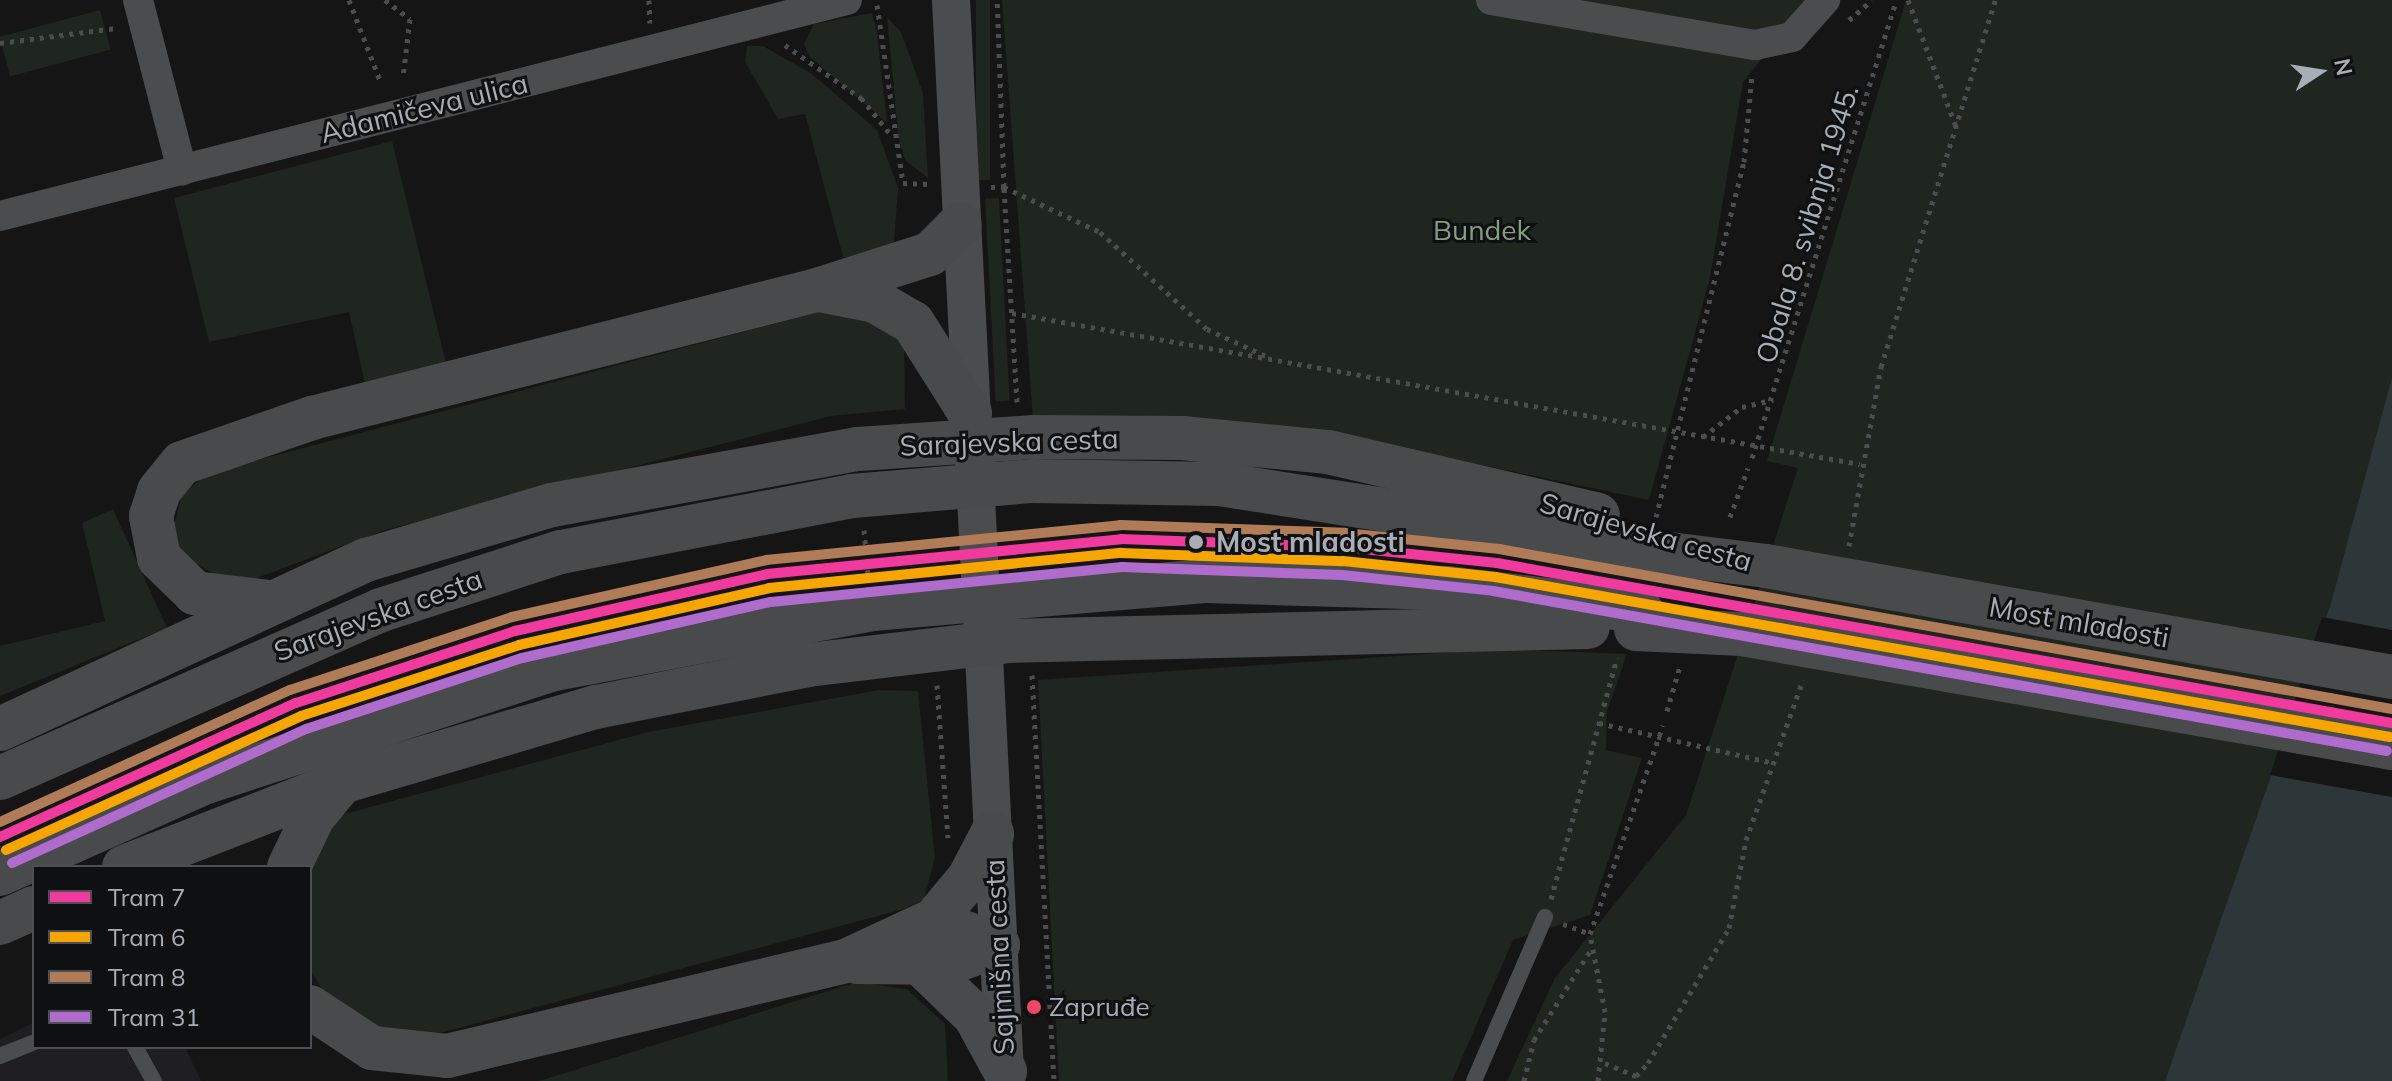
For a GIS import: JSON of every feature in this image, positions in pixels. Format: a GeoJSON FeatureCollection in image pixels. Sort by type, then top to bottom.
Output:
{"type":"FeatureCollection","features":[{"type":"Feature","properties":{"kind":"main road"},"geometry":{"type":"LineString","coordinates":[[269,602],[195,593],[159,558],[151,516],[159,491],[182,463],[312,418],[817,290],[930,254],[960,224]]}},
{"type":"Feature","properties":{"kind":"main road"},"geometry":{"type":"LineString","coordinates":[[817,290],[875,301],[913,323],[970,413]]}},
{"type":"Feature","properties":{"kind":"main road","name":"Sarajevska cesta"},"geometry":{"type":"LineString","coordinates":[[0,729],[269,602],[366,560],[552,505],[858,449],[1034,437],[1182,438],[1389,463],[1766,566]]}},
{"type":"Feature","properties":{"kind":"main road","name":"Sarajevska cesta"},"geometry":{"type":"LineString","coordinates":[[0,778],[280,649],[396,605],[561,552],[852,496],[1032,481],[1219,484],[1662,536]]}},
{"type":"Feature","properties":{"kind":"main road","name":"Most mladosti"},"geometry":{"type":"LineString","coordinates":[[1766,566],[2392,677]]}},
{"type":"Feature","properties":{"kind":"main road"},"geometry":{"type":"LineString","coordinates":[[0,874],[206,782],[408,711],[550,670],[790,621],[1205,581],[1448,588],[1632,631]]}},
{"type":"Feature","properties":{"kind":"main road"},"geometry":{"type":"LineString","coordinates":[[129,865],[342,782],[596,707],[808,665],[1010,641],[1486,626],[1742,634],[2392,748]]}},
{"type":"Feature","properties":{"kind":"main road"},"geometry":{"type":"LineString","coordinates":[[290,865],[313,817],[342,782]]}},
{"type":"Feature","properties":{"kind":"main road"},"geometry":{"type":"LineString","coordinates":[[918,949],[959,893],[1012,833]]}},
{"type":"Feature","properties":{"kind":"main road"},"geometry":{"type":"LineString","coordinates":[[312,1008],[372,1048],[447,1056],[846,961],[918,949],[969,959],[998,945]]}},
{"type":"Feature","properties":{"kind":"main road"},"geometry":{"type":"LineString","coordinates":[[918,949],[975,1016],[1005,1076]]}},
{"type":"Feature","properties":{"kind":"street","name":"Adamičeva ulica"},"geometry":{"type":"LineString","coordinates":[[0,216],[182,170],[753,12],[847,0]]}},
{"type":"Feature","properties":{"kind":"street","name":"Sajmišna cesta"},"geometry":{"type":"LineString","coordinates":[[951,0],[970,413],[1012,833],[998,945],[1005,1076]]}},
{"type":"Feature","properties":{"kind":"street"},"geometry":{"type":"LineString","coordinates":[[1491,0],[1755,45],[1792,37],[1825,0]]}},
{"type":"Feature","properties":{"kind":"street"},"geometry":{"type":"LineString","coordinates":[[141,12],[182,170]]}},
{"type":"Feature","properties":{"kind":"lane"},"geometry":{"type":"LineString","coordinates":[[1474,1081],[1545,917]]}},
{"type":"Feature","properties":{"kind":"lane"},"geometry":{"type":"LineString","coordinates":[[0,1056],[32,1043]]}},
{"type":"Feature","properties":{"kind":"lane"},"geometry":{"type":"LineString","coordinates":[[136,1049],[154,1081]]}},
{"type":"Feature","properties":{"kind":"path"},"geometry":{"type":"LineString","coordinates":[[349,0],[381,83]]}},
{"type":"Feature","properties":{"kind":"path"},"geometry":{"type":"LineString","coordinates":[[385,0],[410,19],[403,77]]}},
{"type":"Feature","properties":{"kind":"path"},"geometry":{"type":"LineString","coordinates":[[997,0],[1004,187],[1018,411]]}},
{"type":"Feature","properties":{"kind":"path","name":"Obala 8. svibnja 1945."},"geometry":{"type":"LineString","coordinates":[[1752,458],[1773,400],[1896,0]]}},
{"type":"Feature","properties":{"kind":"path"},"geometry":{"type":"LineString","coordinates":[[1908,0],[1958,131]]}},
{"type":"Feature","properties":{"kind":"path"},"geometry":{"type":"LineString","coordinates":[[1847,550],[1860,464],[1881,367],[1958,131],[1995,0]]}},
{"type":"Feature","properties":{"kind":"path"},"geometry":{"type":"LineString","coordinates":[[0,43],[141,12]]}},
{"type":"Feature","properties":{"kind":"path"},"geometry":{"type":"LineString","coordinates":[[753,12],[861,98],[894,139]]}},
{"type":"Feature","properties":{"kind":"path"},"geometry":{"type":"LineString","coordinates":[[878,12],[894,139],[903,183],[926,184]]}},
{"type":"Feature","properties":{"kind":"path"},"geometry":{"type":"LineString","coordinates":[[1662,536],[1678,433],[1744,162],[1755,45]]}},
{"type":"Feature","properties":{"kind":"path"},"geometry":{"type":"LineString","coordinates":[[985,187],[1004,187],[1100,232],[1207,329],[1275,361]]}},
{"type":"Feature","properties":{"kind":"path"},"geometry":{"type":"LineString","coordinates":[[1012,313],[1860,464]]}},
{"type":"Feature","properties":{"kind":"path"},"geometry":{"type":"LineString","coordinates":[[1703,437],[1742,407],[1773,400]]}},
{"type":"Feature","properties":{"kind":"path"},"geometry":{"type":"LineString","coordinates":[[1730,517],[1748,468]]}},
{"type":"Feature","properties":{"kind":"path"},"geometry":{"type":"LineString","coordinates":[[867,524],[868,578],[875,578]]}},
{"type":"Feature","properties":{"kind":"path"},"geometry":{"type":"LineString","coordinates":[[867,551],[928,546]]}},
{"type":"Feature","properties":{"kind":"path"},"geometry":{"type":"LineString","coordinates":[[1545,917],[1599,723],[1632,631]]}},
{"type":"Feature","properties":{"kind":"path"},"geometry":{"type":"LineString","coordinates":[[1667,711],[1682,660]]}},
{"type":"Feature","properties":{"kind":"path"},"geometry":{"type":"LineString","coordinates":[[1032,666],[1054,1081]]}},
{"type":"Feature","properties":{"kind":"path"},"geometry":{"type":"LineString","coordinates":[[1605,1063],[1636,1076],[1721,942],[1774,763],[1807,670]]}},
{"type":"Feature","properties":{"kind":"path"},"geometry":{"type":"LineString","coordinates":[[937,678],[949,847]]}},
{"type":"Feature","properties":{"kind":"path"},"geometry":{"type":"LineString","coordinates":[[1599,723],[1774,763]]}},
{"type":"Feature","properties":{"kind":"path"},"geometry":{"type":"LineString","coordinates":[[1598,1081],[1605,1063],[1590,934],[1663,725]]}},
{"type":"Feature","properties":{"kind":"path"},"geometry":{"type":"LineString","coordinates":[[1012,833],[1041,832]]}},
{"type":"Feature","properties":{"kind":"path"},"geometry":{"type":"LineString","coordinates":[[1524,1081],[1534,1040],[1593,947]]}},
{"type":"Feature","properties":{"kind":"shaded area"},"geometry":{"type":"Polygon","coordinates":[[[2392,377],[2392,1081],[2165,1081],[2330,606],[2392,377]]]}},
{"type":"Feature","properties":{"kind":"shaded area"},"geometry":{"type":"Polygon","coordinates":[[[32,1023],[32,1049],[186,1049],[201,1081],[0,1081],[0,1039],[32,1023]]]}},
{"type":"Feature","properties":{"kind":"green space"},"geometry":{"type":"Polygon","coordinates":[[[976,0],[990,0],[990,180],[976,180],[976,0]]]}},
{"type":"Feature","properties":{"kind":"green space","name":"Bundek"},"geometry":{"type":"Polygon","coordinates":[[[1002,0],[1808,0],[1743,82],[1710,278],[1649,500],[1305,428],[1033,419],[1002,0]]]}},
{"type":"Feature","properties":{"kind":"green space"},"geometry":{"type":"Polygon","coordinates":[[[1906,0],[2392,0],[2392,377],[2330,606],[2201,991],[2165,1081],[1507,1081],[1555,978],[1686,815],[1798,468],[1767,461],[1906,0]]]}},
{"type":"Feature","properties":{"kind":"green space"},"geometry":{"type":"Polygon","coordinates":[[[100,10],[111,50],[10,77],[0,37],[100,10]]]}},
{"type":"Feature","properties":{"kind":"green space"},"geometry":{"type":"Polygon","coordinates":[[[872,13],[887,123],[809,56],[804,44],[814,24],[872,13]]]}},
{"type":"Feature","properties":{"kind":"green space"},"geometry":{"type":"Polygon","coordinates":[[[887,17],[901,32],[923,93],[928,178],[906,161],[899,142],[887,17]]]}},
{"type":"Feature","properties":{"kind":"green space"},"geometry":{"type":"Polygon","coordinates":[[[747,46],[763,46],[812,74],[877,130],[898,188],[894,242],[869,258],[843,257],[805,114],[778,119],[745,62],[747,46]]]}},
{"type":"Feature","properties":{"kind":"green space"},"geometry":{"type":"Polygon","coordinates":[[[392,141],[446,363],[365,384],[349,312],[209,342],[174,198],[392,141]]]}},
{"type":"Feature","properties":{"kind":"green space"},"geometry":{"type":"Polygon","coordinates":[[[999,198],[1010,401],[996,401],[985,199],[999,198]]]}},
{"type":"Feature","properties":{"kind":"green space"},"geometry":{"type":"Polygon","coordinates":[[[838,307],[904,339],[905,409],[831,416],[385,530],[235,586],[180,554],[174,526],[182,495],[208,473],[838,307]]]}},
{"type":"Feature","properties":{"kind":"green space"},"geometry":{"type":"Polygon","coordinates":[[[113,509],[167,628],[0,696],[0,646],[105,621],[82,523],[113,509]]]}},
{"type":"Feature","properties":{"kind":"green space"},"geometry":{"type":"Polygon","coordinates":[[[1501,649],[1627,654],[1607,711],[1606,750],[1642,758],[1590,915],[1513,940],[1452,1081],[1059,1081],[1038,680],[1501,649]]]}},
{"type":"Feature","properties":{"kind":"green space"},"geometry":{"type":"Polygon","coordinates":[[[879,690],[918,691],[935,858],[924,899],[904,909],[425,1037],[372,1031],[335,1011],[312,972],[311,865],[333,817],[648,732],[879,690]]]}},
{"type":"Feature","properties":{"kind":"green space"},"geometry":{"type":"Polygon","coordinates":[[[857,982],[907,989],[945,1024],[948,1081],[539,1081],[857,982]]]}},
{"type":"Feature","properties":{"kind":"pier"},"geometry":{"type":"Polygon","coordinates":[[[2322,617],[2392,630],[2392,797],[2270,775],[2322,617]]]}},
{"type":"Feature","properties":{"kind":"tram line","name":"8"},"geometry":{"type":"LineString","coordinates":[[0,822],[290,690],[512,617],[766,560],[1120,525],[1345,533],[1499,549],[2392,709]]}},
{"type":"Feature","properties":{"kind":"tram line","name":"7"},"geometry":{"type":"LineString","coordinates":[[0,837],[296,703],[515,631],[767,574],[1121,539],[1344,547],[1497,563],[2392,723]]}},
{"type":"Feature","properties":{"kind":"tram line","name":"6"},"geometry":{"type":"LineString","coordinates":[[6,850],[301,716],[519,645],[769,588],[1121,553],[1343,561],[1495,577],[2390,737]]}},
{"type":"Feature","properties":{"kind":"tram line","name":"31"},"geometry":{"type":"LineString","coordinates":[[12,863],[306,729],[522,658],[771,602],[1122,567],[1342,575],[1493,591],[2387,751]]}},
{"type":"Feature","properties":{"kind":"place","name":"Most mladosti"},"geometry":{"type":"Point","coordinates":[1196,542]}},
{"type":"Feature","properties":{"kind":"place","name":"Zapruđe"},"geometry":{"type":"Point","coordinates":[1034,1007]}}]}
